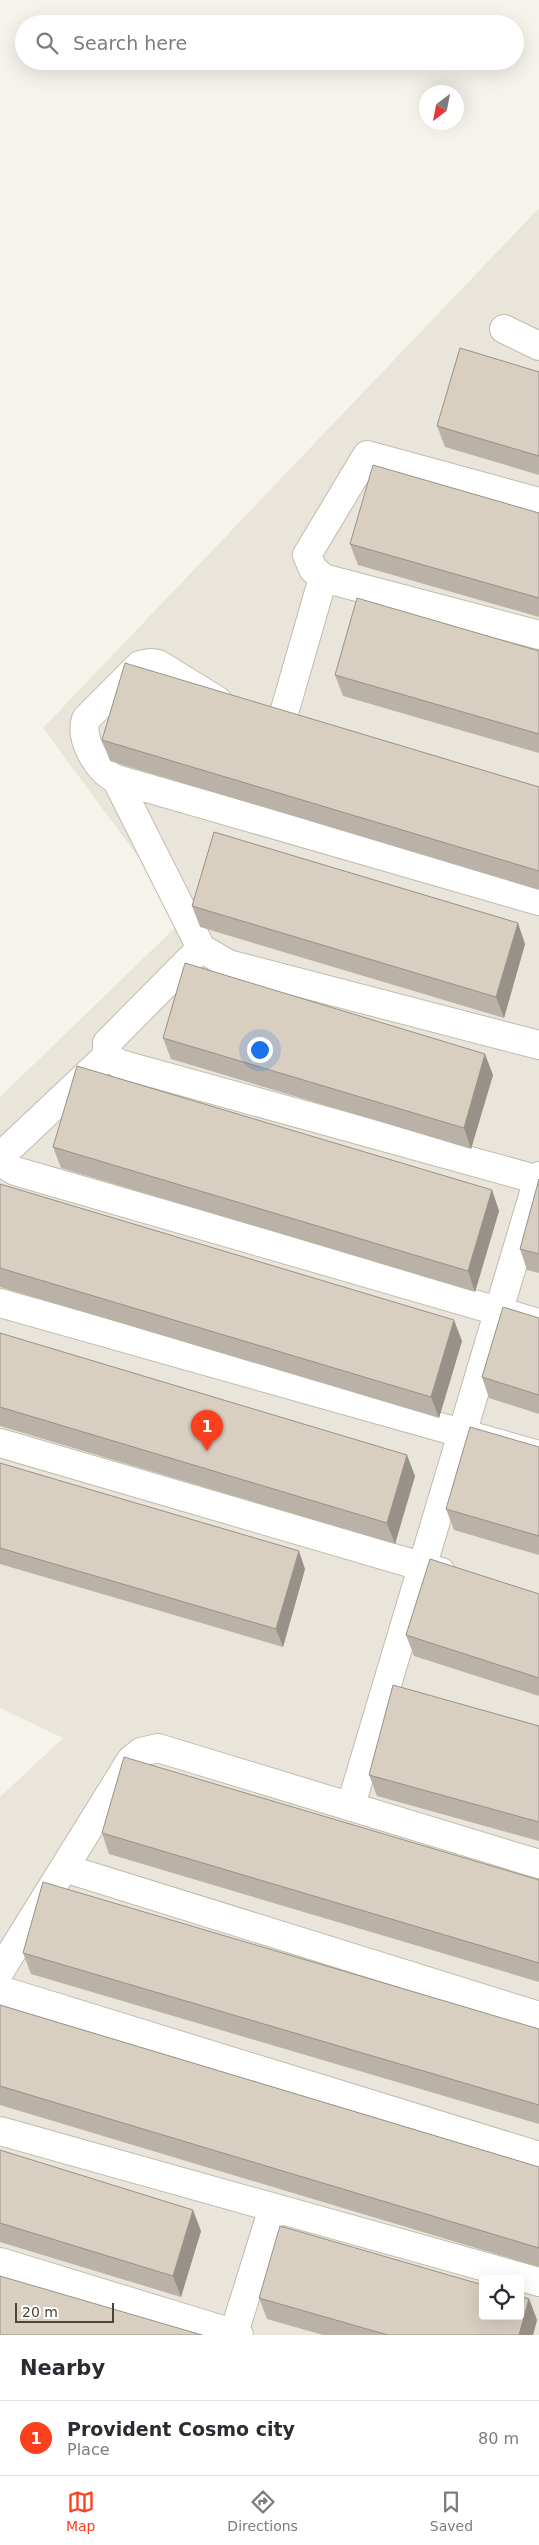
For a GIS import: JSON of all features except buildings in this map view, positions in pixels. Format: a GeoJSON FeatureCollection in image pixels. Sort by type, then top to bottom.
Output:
{"type":"FeatureCollection","features":[{"type":"Feature","properties":{"kind":"street"},"geometry":{"type":"LineString","coordinates":[[504,329],[539,346]]}},
{"type":"Feature","properties":{"kind":"street"},"geometry":{"type":"LineString","coordinates":[[539,502],[367,455],[306,555],[313,569],[323,578],[539,635]]}},
{"type":"Feature","properties":{"kind":"street"},"geometry":{"type":"LineString","coordinates":[[260,714],[323,578]]}},
{"type":"Feature","properties":{"kind":"street"},"geometry":{"type":"LineString","coordinates":[[311,728],[222,703],[158,664],[140,665],[86,719],[83,728],[102,770],[108,776],[539,901]]}},
{"type":"Feature","properties":{"kind":"street"},"geometry":{"type":"LineString","coordinates":[[116,779],[201,948],[228,964],[539,1045]]}},
{"type":"Feature","properties":{"kind":"street"},"geometry":{"type":"LineString","coordinates":[[201,948],[107,1043],[107,1056],[5,1152],[3,1167],[539,1324]]}},
{"type":"Feature","properties":{"kind":"street"},"geometry":{"type":"LineString","coordinates":[[107,1056],[120,1064],[539,1178],[351,1805]]}},
{"type":"Feature","properties":{"kind":"street"},"geometry":{"type":"LineString","coordinates":[[0,1303],[539,1455]]}},
{"type":"Feature","properties":{"kind":"street"},"geometry":{"type":"LineString","coordinates":[[0,1443],[467,1579]]}},
{"type":"Feature","properties":{"kind":"street"},"geometry":{"type":"LineString","coordinates":[[384,1690],[411,1698]]}},
{"type":"Feature","properties":{"kind":"street"},"geometry":{"type":"LineString","coordinates":[[0,1971],[131,1760],[141,1752],[158,1748],[351,1805],[539,1864]]}},
{"type":"Feature","properties":{"kind":"street"},"geometry":{"type":"LineString","coordinates":[[64,1868],[539,2016]]}},
{"type":"Feature","properties":{"kind":"street"},"geometry":{"type":"LineString","coordinates":[[0,1990],[539,2156]]}},
{"type":"Feature","properties":{"kind":"street"},"geometry":{"type":"LineString","coordinates":[[0,2131],[539,2282]]}},
{"type":"Feature","properties":{"kind":"street"},"geometry":{"type":"LineString","coordinates":[[0,2262],[236,2334],[273,2208]]}},
{"type":"Feature","properties":{"kind":"shaded area"},"geometry":{"type":"Polygon","coordinates":[[[539,208],[539,2335],[0,2335],[0,1797],[63,1738],[0,1708],[0,1097],[184,919],[43,728],[539,208]]]}},
{"type":"Feature","properties":{"kind":"place","name":"Provident Cosmo city"},"geometry":{"type":"Point","coordinates":[207,1451]}}]}
